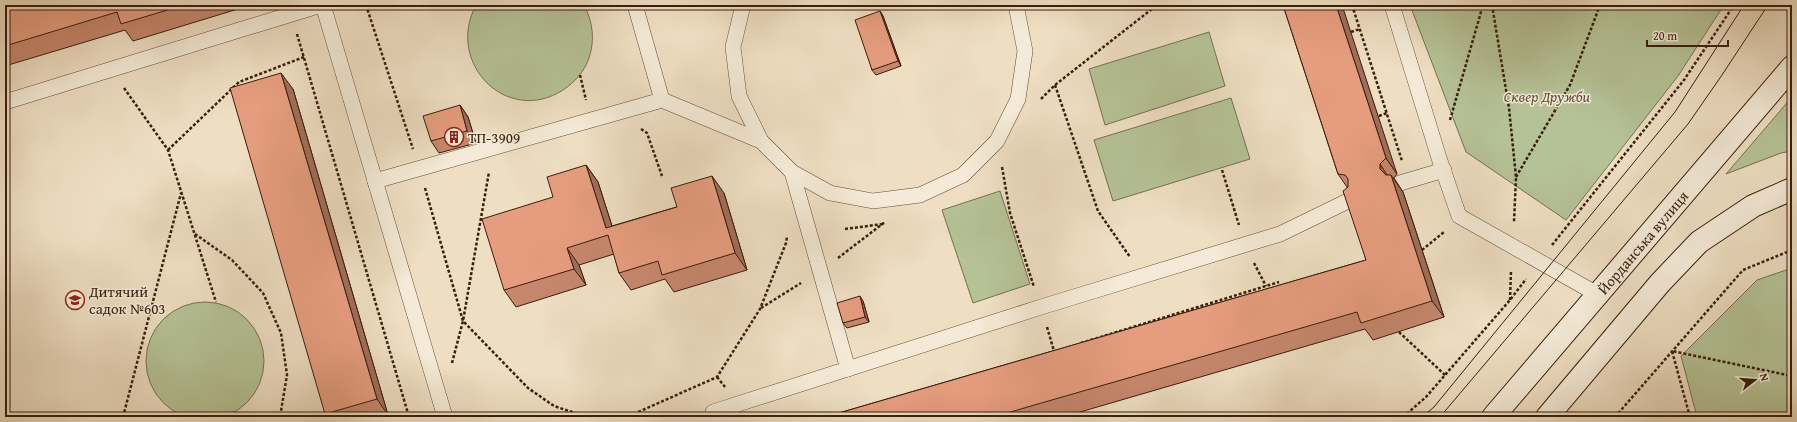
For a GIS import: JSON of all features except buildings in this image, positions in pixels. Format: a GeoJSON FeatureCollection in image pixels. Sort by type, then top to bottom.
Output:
{"type":"FeatureCollection","features":[{"type":"Feature","properties":{"kind":"main road","name":"Йорданська вулиця"},"geometry":{"type":"LineString","coordinates":[[1493,417],[1792,67]]}},
{"type":"Feature","properties":{"kind":"main road"},"geometry":{"type":"LineString","coordinates":[[1547,417],[1660,283],[1699,242],[1753,206],[1792,189]]}},
{"type":"Feature","properties":{"kind":"lane"},"geometry":{"type":"LineString","coordinates":[[5,102],[322,5],[444,417]]}},
{"type":"Feature","properties":{"kind":"lane"},"geometry":{"type":"LineString","coordinates":[[635,5],[662,100]]}},
{"type":"Feature","properties":{"kind":"lane"},"geometry":{"type":"LineString","coordinates":[[743,5],[733,47],[739,96],[761,141],[792,172],[830,193],[873,201],[920,195],[963,174],[997,141],[1018,99],[1021,83],[1025,51],[1016,5]]}},
{"type":"Feature","properties":{"kind":"lane"},"geometry":{"type":"LineString","coordinates":[[1392,5],[1459,216],[1597,294]]}},
{"type":"Feature","properties":{"kind":"lane"},"geometry":{"type":"LineString","coordinates":[[375,181],[662,100],[761,141]]}},
{"type":"Feature","properties":{"kind":"lane"},"geometry":{"type":"LineString","coordinates":[[1400,183],[1442,164]]}},
{"type":"Feature","properties":{"kind":"lane"},"geometry":{"type":"LineString","coordinates":[[792,172],[848,369]]}},
{"type":"Feature","properties":{"kind":"lane"},"geometry":{"type":"LineString","coordinates":[[713,412],[1041,307],[1280,234],[1352,199]]}},
{"type":"Feature","properties":{"kind":"path"},"geometry":{"type":"LineString","coordinates":[[1040,100],[1055,84],[1157,5]]}},
{"type":"Feature","properties":{"kind":"path"},"geometry":{"type":"LineString","coordinates":[[1352,5],[1402,162]]}},
{"type":"Feature","properties":{"kind":"path"},"geometry":{"type":"LineString","coordinates":[[1442,164],[1483,5]]}},
{"type":"Feature","properties":{"kind":"path"},"geometry":{"type":"LineString","coordinates":[[1492,5],[1509,108],[1516,177],[1570,85],[1600,5]]}},
{"type":"Feature","properties":{"kind":"path"},"geometry":{"type":"LineString","coordinates":[[1403,417],[1426,397],[1510,300],[1539,261],[1684,80],[1734,5]]}},
{"type":"Feature","properties":{"kind":"path"},"geometry":{"type":"LineString","coordinates":[[1784,5],[1792,15]]}},
{"type":"Feature","properties":{"kind":"path"},"geometry":{"type":"LineString","coordinates":[[291,14],[409,417]]}},
{"type":"Feature","properties":{"kind":"path"},"geometry":{"type":"LineString","coordinates":[[1351,32],[1360,29]]}},
{"type":"Feature","properties":{"kind":"path"},"geometry":{"type":"LineString","coordinates":[[168,150],[239,82],[304,58]]}},
{"type":"Feature","properties":{"kind":"path"},"geometry":{"type":"LineString","coordinates":[[111,69],[168,150],[216,302]]}},
{"type":"Feature","properties":{"kind":"path"},"geometry":{"type":"LineString","coordinates":[[1055,84],[1098,211],[1143,276]]}},
{"type":"Feature","properties":{"kind":"path"},"geometry":{"type":"LineString","coordinates":[[1378,116],[1386,112]]}},
{"type":"Feature","properties":{"kind":"path"},"geometry":{"type":"LineString","coordinates":[[997,141],[1010,213],[1054,351]]}},
{"type":"Feature","properties":{"kind":"path"},"geometry":{"type":"LineString","coordinates":[[452,364],[463,321],[494,148]]}},
{"type":"Feature","properties":{"kind":"path"},"geometry":{"type":"LineString","coordinates":[[123,417],[181,192]]}},
{"type":"Feature","properties":{"kind":"path"},"geometry":{"type":"LineString","coordinates":[[760,309],[820,272],[889,219]]}},
{"type":"Feature","properties":{"kind":"path"},"geometry":{"type":"LineString","coordinates":[[845,229],[883,224]]}},
{"type":"Feature","properties":{"kind":"path"},"geometry":{"type":"LineString","coordinates":[[1422,250],[1449,228]]}},
{"type":"Feature","properties":{"kind":"path"},"geometry":{"type":"LineString","coordinates":[[195,234],[232,260],[263,293],[281,333],[287,376],[280,417]]}},
{"type":"Feature","properties":{"kind":"path"},"geometry":{"type":"LineString","coordinates":[[463,321],[528,388],[554,406],[578,414],[628,417],[717,377],[760,309],[786,243],[787,235]]}},
{"type":"Feature","properties":{"kind":"path"},"geometry":{"type":"LineString","coordinates":[[1615,417],[1743,270],[1792,250]]}},
{"type":"Feature","properties":{"kind":"path"},"geometry":{"type":"LineString","coordinates":[[1077,344],[1279,282]]}},
{"type":"Feature","properties":{"kind":"path"},"geometry":{"type":"LineString","coordinates":[[1400,332],[1445,375]]}},
{"type":"Feature","properties":{"kind":"path"},"geometry":{"type":"LineString","coordinates":[[1047,353],[1062,349]]}},
{"type":"Feature","properties":{"kind":"path"},"geometry":{"type":"LineString","coordinates":[[1672,351],[1792,376]]}},
{"type":"Feature","properties":{"kind":"path"},"geometry":{"type":"LineString","coordinates":[[1672,351],[1690,417]]}},
{"type":"Feature","properties":{"kind":"green space"},"geometry":{"type":"Polygon","coordinates":[[[476,5],[584,5],[592,31],[591,51],[585,68],[575,80],[563,90],[542,99],[521,100],[503,94],[487,83],[475,67],[469,48],[469,27],[476,5]]]}},
{"type":"Feature","properties":{"kind":"green space","name":"Сквер Дружби"},"geometry":{"type":"Polygon","coordinates":[[[1410,5],[1724,5],[1678,76],[1566,220],[1466,152],[1410,5]]]}},
{"type":"Feature","properties":{"kind":"green space"},"geometry":{"type":"Polygon","coordinates":[[[1209,32],[1225,86],[1105,125],[1089,69],[1209,32]]]}},
{"type":"Feature","properties":{"kind":"green space"},"geometry":{"type":"Polygon","coordinates":[[[1792,97],[1792,151],[1781,153],[1726,174],[1792,97]]]}},
{"type":"Feature","properties":{"kind":"green space"},"geometry":{"type":"Polygon","coordinates":[[[1231,98],[1250,159],[1113,201],[1094,140],[1231,98]]]}},
{"type":"Feature","properties":{"kind":"green space"},"geometry":{"type":"Polygon","coordinates":[[[1000,191],[1030,284],[973,303],[942,210],[1000,191]]]}},
{"type":"Feature","properties":{"kind":"green space"},"geometry":{"type":"Polygon","coordinates":[[[1792,268],[1792,417],[1697,417],[1681,356],[1757,280],[1792,268]]]}},
{"type":"Feature","properties":{"kind":"green space"},"geometry":{"type":"Polygon","coordinates":[[[205,302],[228,306],[247,319],[260,338],[264,361],[260,384],[247,403],[228,416],[205,420],[182,416],[163,403],[150,384],[146,361],[150,338],[163,319],[182,306],[205,302]]]}},
{"type":"Feature","properties":{"kind":"tram line"},"geometry":{"type":"LineString","coordinates":[[1422,417],[1434,407],[1675,112],[1744,5]]}},
{"type":"Feature","properties":{"kind":"tram line"},"geometry":{"type":"LineString","coordinates":[[1440,417],[1688,124],[1768,5]]}},
{"type":"Feature","properties":{"kind":"place","name":"ТП-3909"},"geometry":{"type":"Point","coordinates":[454,137]}},
{"type":"Feature","properties":{"kind":"place","name":"Дитячий садок №603"},"geometry":{"type":"Point","coordinates":[75,300]}}]}
